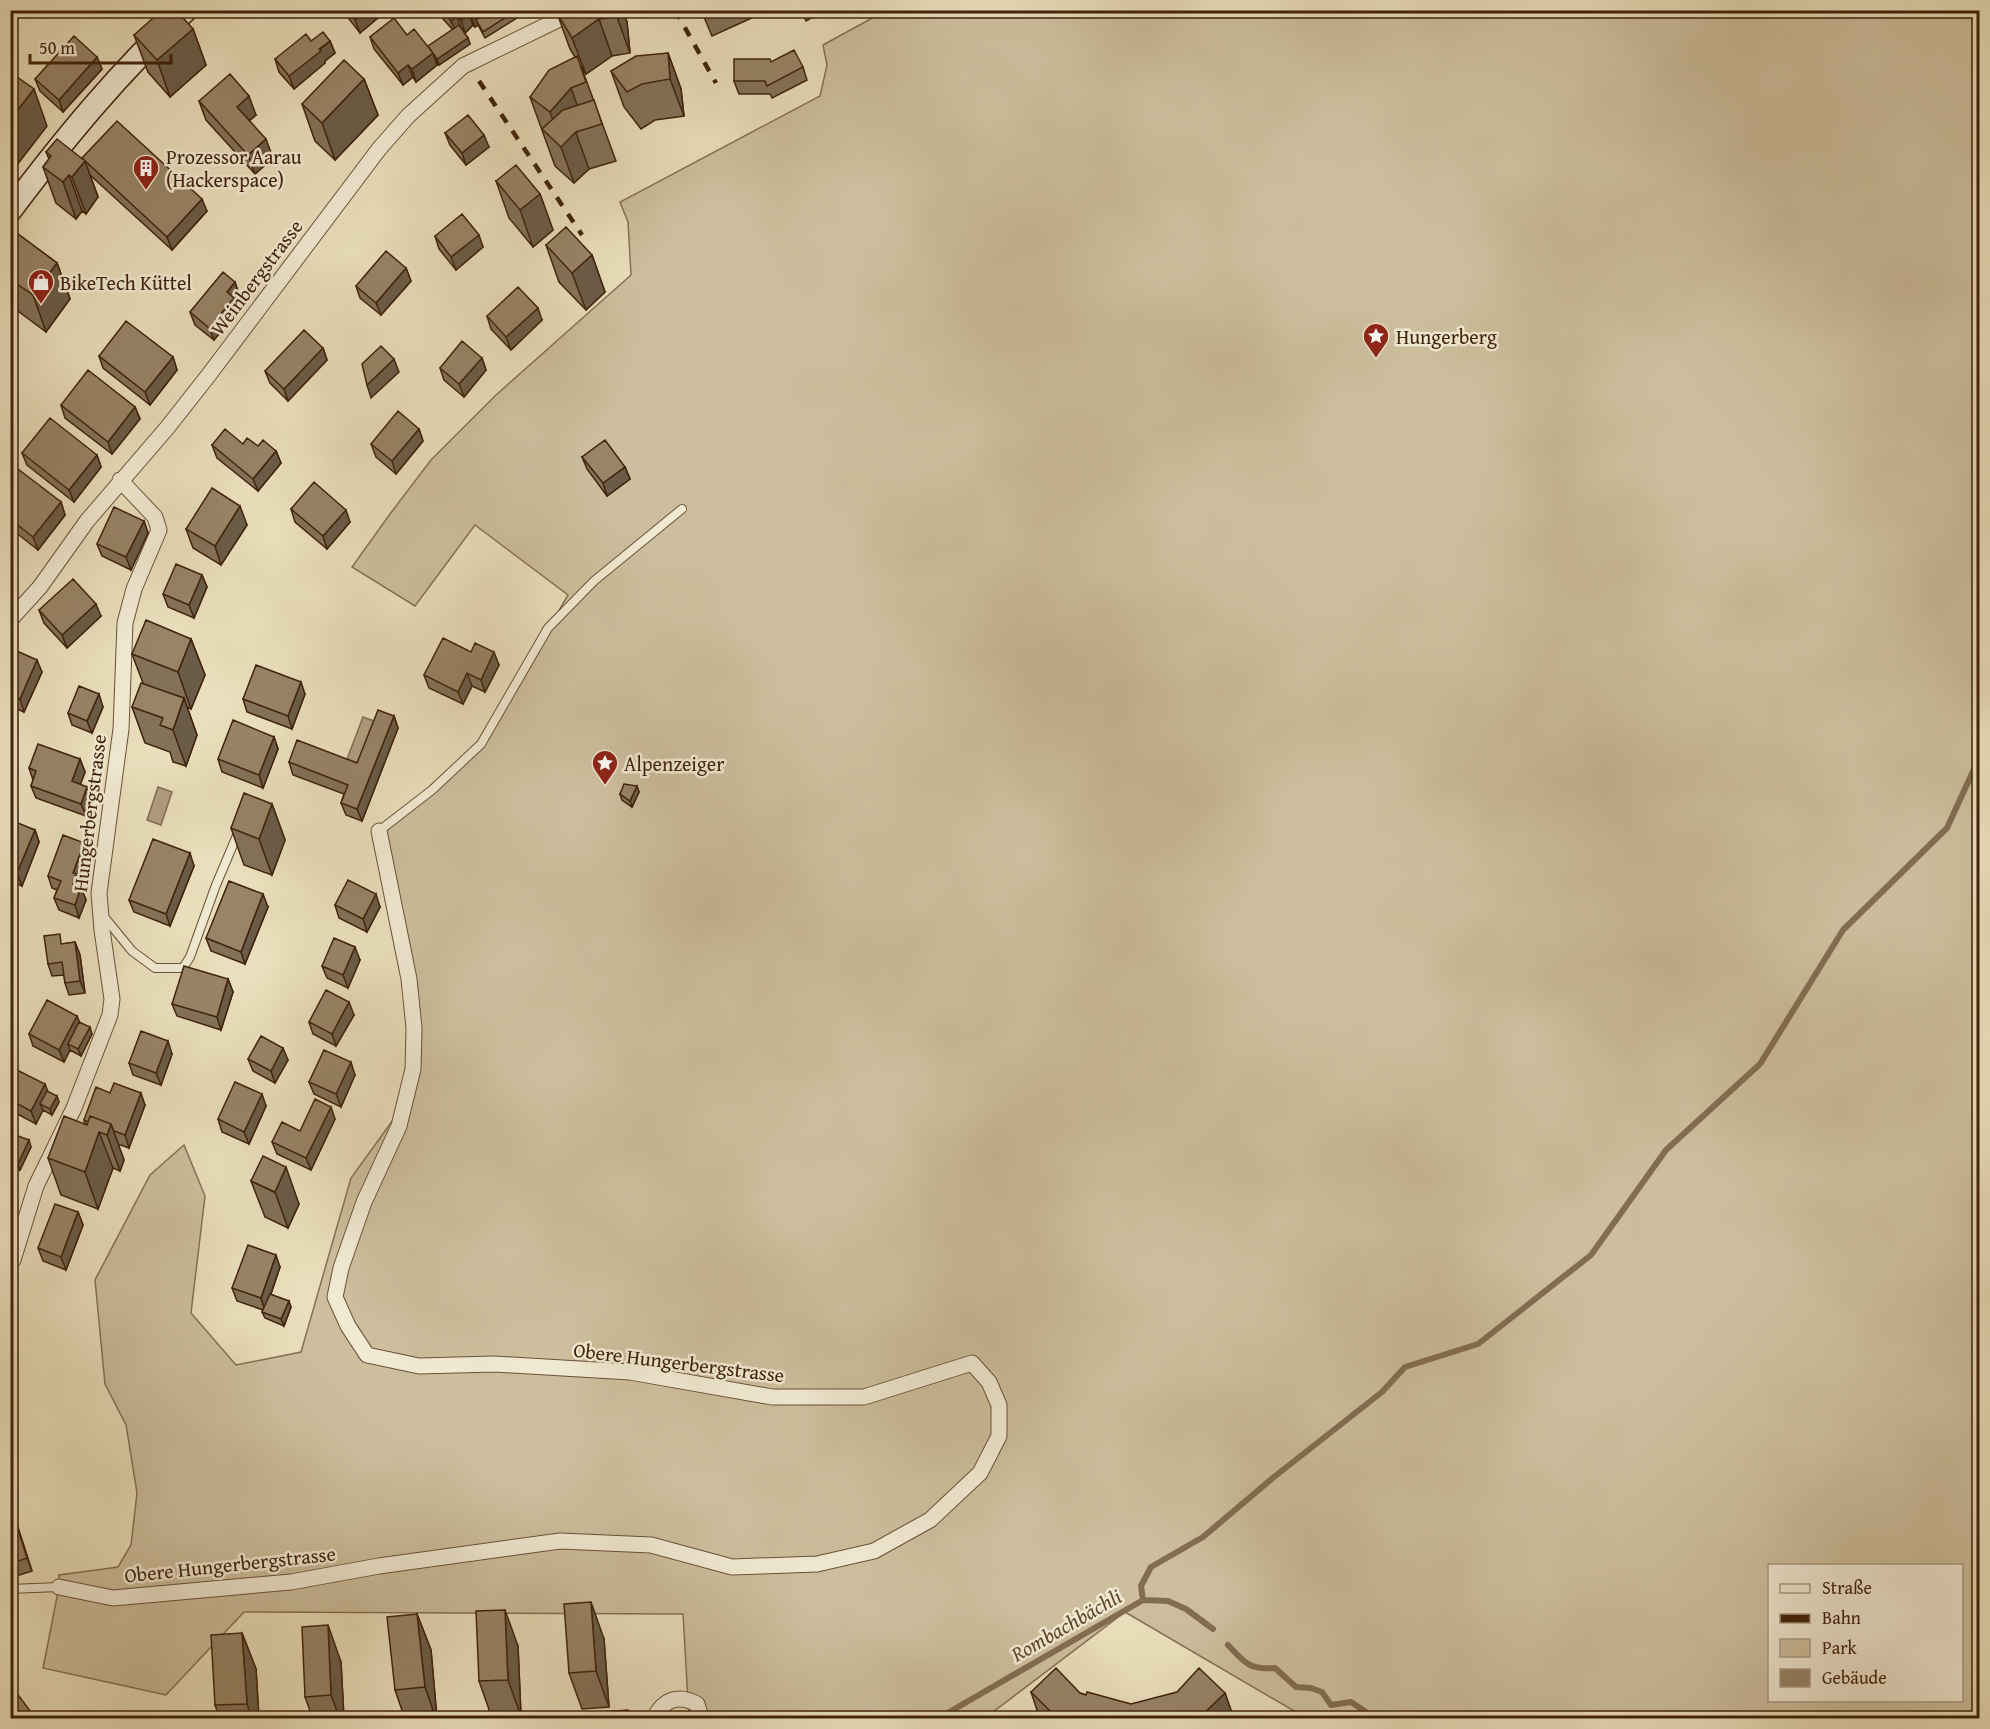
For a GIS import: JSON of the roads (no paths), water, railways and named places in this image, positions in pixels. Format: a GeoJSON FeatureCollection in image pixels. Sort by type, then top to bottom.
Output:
{"type":"FeatureCollection","features":[{"type":"Feature","properties":{"kind":"main road"},"geometry":{"type":"LineString","coordinates":[[10,211],[96,103],[144,50],[186,10]]}},
{"type":"Feature","properties":{"kind":"street","name":"Weinbergstrasse"},"geometry":{"type":"LineString","coordinates":[[10,620],[40,587],[87,520],[187,402],[372,159],[408,116],[463,66],[578,10]]}},
{"type":"Feature","properties":{"kind":"street","name":"Hungerbergstrasse"},"geometry":{"type":"LineString","coordinates":[[13,1260],[36,1186],[74,1108],[110,1015],[112,999],[99,893],[121,729],[125,623],[134,589],[159,530],[155,517],[120,480]]}},
{"type":"Feature","properties":{"kind":"street","name":"Obere Hungerbergstrasse"},"geometry":{"type":"LineString","coordinates":[[59,1587],[112,1598],[291,1582],[379,1566],[560,1541],[651,1545],[732,1567],[817,1564],[874,1551],[930,1520],[980,1473],[999,1436],[999,1405],[989,1382],[972,1363],[864,1397],[772,1397],[630,1372],[494,1364],[419,1366],[367,1355],[348,1326],[335,1297],[341,1268],[364,1202],[401,1118],[413,1069],[414,1028],[409,979],[379,831]]}},
{"type":"Feature","properties":{"kind":"street"},"geometry":{"type":"LineString","coordinates":[[654,1719],[661,1708],[675,1698],[683,1698],[697,1704],[701,1719]]}},
{"type":"Feature","properties":{"kind":"lane","name":"Obere Hungerbergstrasse"},"geometry":{"type":"LineString","coordinates":[[379,831],[432,790],[481,744],[548,628],[594,581],[682,509]]}},
{"type":"Feature","properties":{"kind":"lane"},"geometry":{"type":"LineString","coordinates":[[100,912],[110,921],[132,951],[154,968],[183,968],[190,957],[240,826]]}},
{"type":"Feature","properties":{"kind":"lane"},"geometry":{"type":"LineString","coordinates":[[10,1589],[59,1587]]}},
{"type":"Feature","properties":{"kind":"waterway"},"geometry":{"type":"LineString","coordinates":[[1143,1600],[1141,1586],[1151,1567],[1203,1537],[1274,1477],[1382,1392],[1405,1367],[1478,1344],[1591,1255],[1666,1150],[1760,1064],[1843,930],[1947,828],[1980,756]]}},
{"type":"Feature","properties":{"kind":"waterway","name":"Rombachbächli"},"geometry":{"type":"LineString","coordinates":[[939,1718],[1143,1600],[1168,1601],[1186,1609],[1213,1629]]}},
{"type":"Feature","properties":{"kind":"waterway","name":"Rombachbächli"},"geometry":{"type":"LineString","coordinates":[[1228,1645],[1248,1664],[1259,1668],[1275,1668],[1296,1687],[1311,1688],[1322,1692],[1331,1705],[1351,1702],[1375,1718]]}},
{"type":"Feature","properties":{"kind":"railway"},"geometry":{"type":"LineString","coordinates":[[675,10],[716,83]]}},
{"type":"Feature","properties":{"kind":"railway"},"geometry":{"type":"LineString","coordinates":[[479,81],[582,235]]}},
{"type":"Feature","properties":{"kind":"place","name":"Prozessor Aarau (Hackerspace)"},"geometry":{"type":"Point","coordinates":[146,191]}},
{"type":"Feature","properties":{"kind":"place","name":"BikeTech Küttel"},"geometry":{"type":"Point","coordinates":[41,305]}},
{"type":"Feature","properties":{"kind":"place","name":"Hungerberg"},"geometry":{"type":"Point","coordinates":[1376,359]}},
{"type":"Feature","properties":{"kind":"place","name":"Alpenzeiger"},"geometry":{"type":"Point","coordinates":[605,786]}}]}
